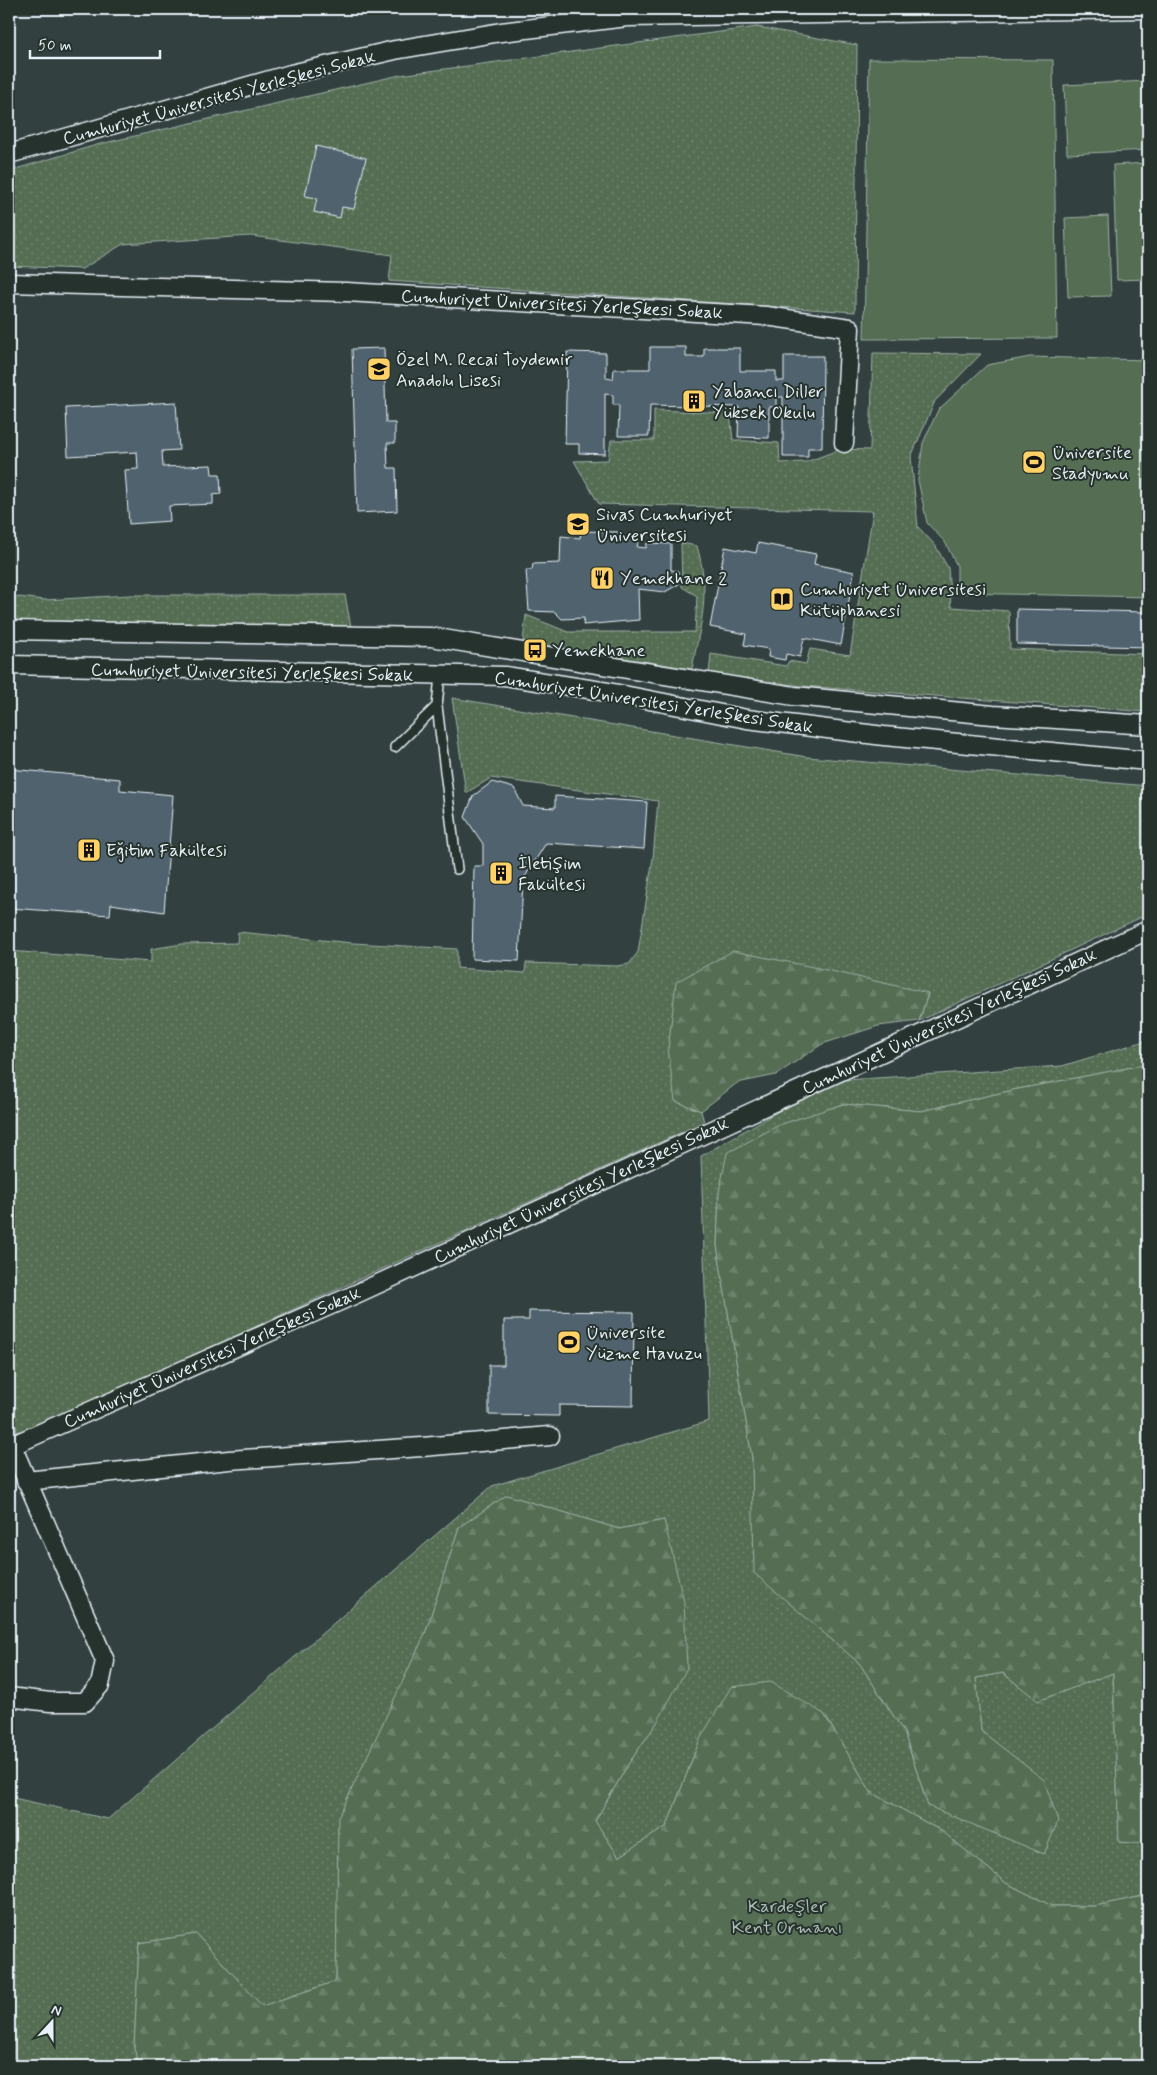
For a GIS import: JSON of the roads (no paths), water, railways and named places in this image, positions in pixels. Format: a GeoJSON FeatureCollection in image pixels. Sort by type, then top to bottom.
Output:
{"type":"FeatureCollection","features":[{"type":"Feature","properties":{"kind":"street","name":"Cumhuriyet Üniversitesi Yerleşkesi Sokak"},"geometry":{"type":"LineString","coordinates":[[9,144],[211,83],[393,40],[605,9]]}},
{"type":"Feature","properties":{"kind":"street","name":"Cumhuriyet Üniversitesi Yerleşkesi Sokak"},"geometry":{"type":"LineString","coordinates":[[9,154],[291,74],[395,50],[502,32],[627,16],[1148,9]]}},
{"type":"Feature","properties":{"kind":"street","name":"Cumhuriyet Üniversitesi Yerleşkesi Sokak"},"geometry":{"type":"LineString","coordinates":[[9,283],[346,292],[766,316],[850,328],[844,443]]}},
{"type":"Feature","properties":{"kind":"street","name":"Cumhuriyet Üniversitesi Yerleşkesi Sokak"},"geometry":{"type":"LineString","coordinates":[[9,630],[431,637],[794,696],[993,714],[1148,725]]}},
{"type":"Feature","properties":{"kind":"street","name":"Cumhuriyet Üniversitesi Yerleşkesi Sokak"},"geometry":{"type":"LineString","coordinates":[[9,665],[505,676],[608,692],[747,719],[884,736],[1148,761]]}},
{"type":"Feature","properties":{"kind":"street","name":"Cumhuriyet Üniversitesi Yerleşkesi Sokak"},"geometry":{"type":"LineString","coordinates":[[9,1697],[50,1702],[85,1702],[100,1685],[104,1661],[10,1443],[356,1294],[1148,930]]}},
{"type":"Feature","properties":{"kind":"street"},"geometry":{"type":"LineString","coordinates":[[26,1481],[229,1460],[550,1436]]}},
{"type":"Feature","properties":{"kind":"lane"},"geometry":{"type":"LineString","coordinates":[[440,676],[438,706],[457,869]]}},
{"type":"Feature","properties":{"kind":"lane"},"geometry":{"type":"LineString","coordinates":[[395,747],[438,706]]}},
{"type":"Feature","properties":{"kind":"place","name":"Özel M. Recai Toydemir Anadolu Lisesi"},"geometry":{"type":"Point","coordinates":[379,369]}},
{"type":"Feature","properties":{"kind":"place","name":"Yabancı Diller Yüksek Okulu"},"geometry":{"type":"Point","coordinates":[694,401]}},
{"type":"Feature","properties":{"kind":"place","name":"Üniversite Stadyumu"},"geometry":{"type":"Point","coordinates":[1034,462]}},
{"type":"Feature","properties":{"kind":"place","name":"Sivas Cumhuriyet Üniversitesi"},"geometry":{"type":"Point","coordinates":[578,524]}},
{"type":"Feature","properties":{"kind":"place","name":"Yemekhane 2"},"geometry":{"type":"Point","coordinates":[602,578]}},
{"type":"Feature","properties":{"kind":"place","name":"Cumhuriyet Üniversitesi Kütüphanesi"},"geometry":{"type":"Point","coordinates":[782,599]}},
{"type":"Feature","properties":{"kind":"place","name":"Yemekhane"},"geometry":{"type":"Point","coordinates":[535,650]}},
{"type":"Feature","properties":{"kind":"place","name":"Eğitim Fakültesi"},"geometry":{"type":"Point","coordinates":[89,850]}},
{"type":"Feature","properties":{"kind":"place","name":"İletişim Fakültesi"},"geometry":{"type":"Point","coordinates":[501,873]}},
{"type":"Feature","properties":{"kind":"place","name":"Üniversite Yüzme Havuzu"},"geometry":{"type":"Point","coordinates":[569,1342]}},
{"type":"Feature","properties":{"kind":"park label","name":"Kardeşler Kent Ormanı"},"geometry":{"type":"Point","coordinates":[787,1916]}}]}
